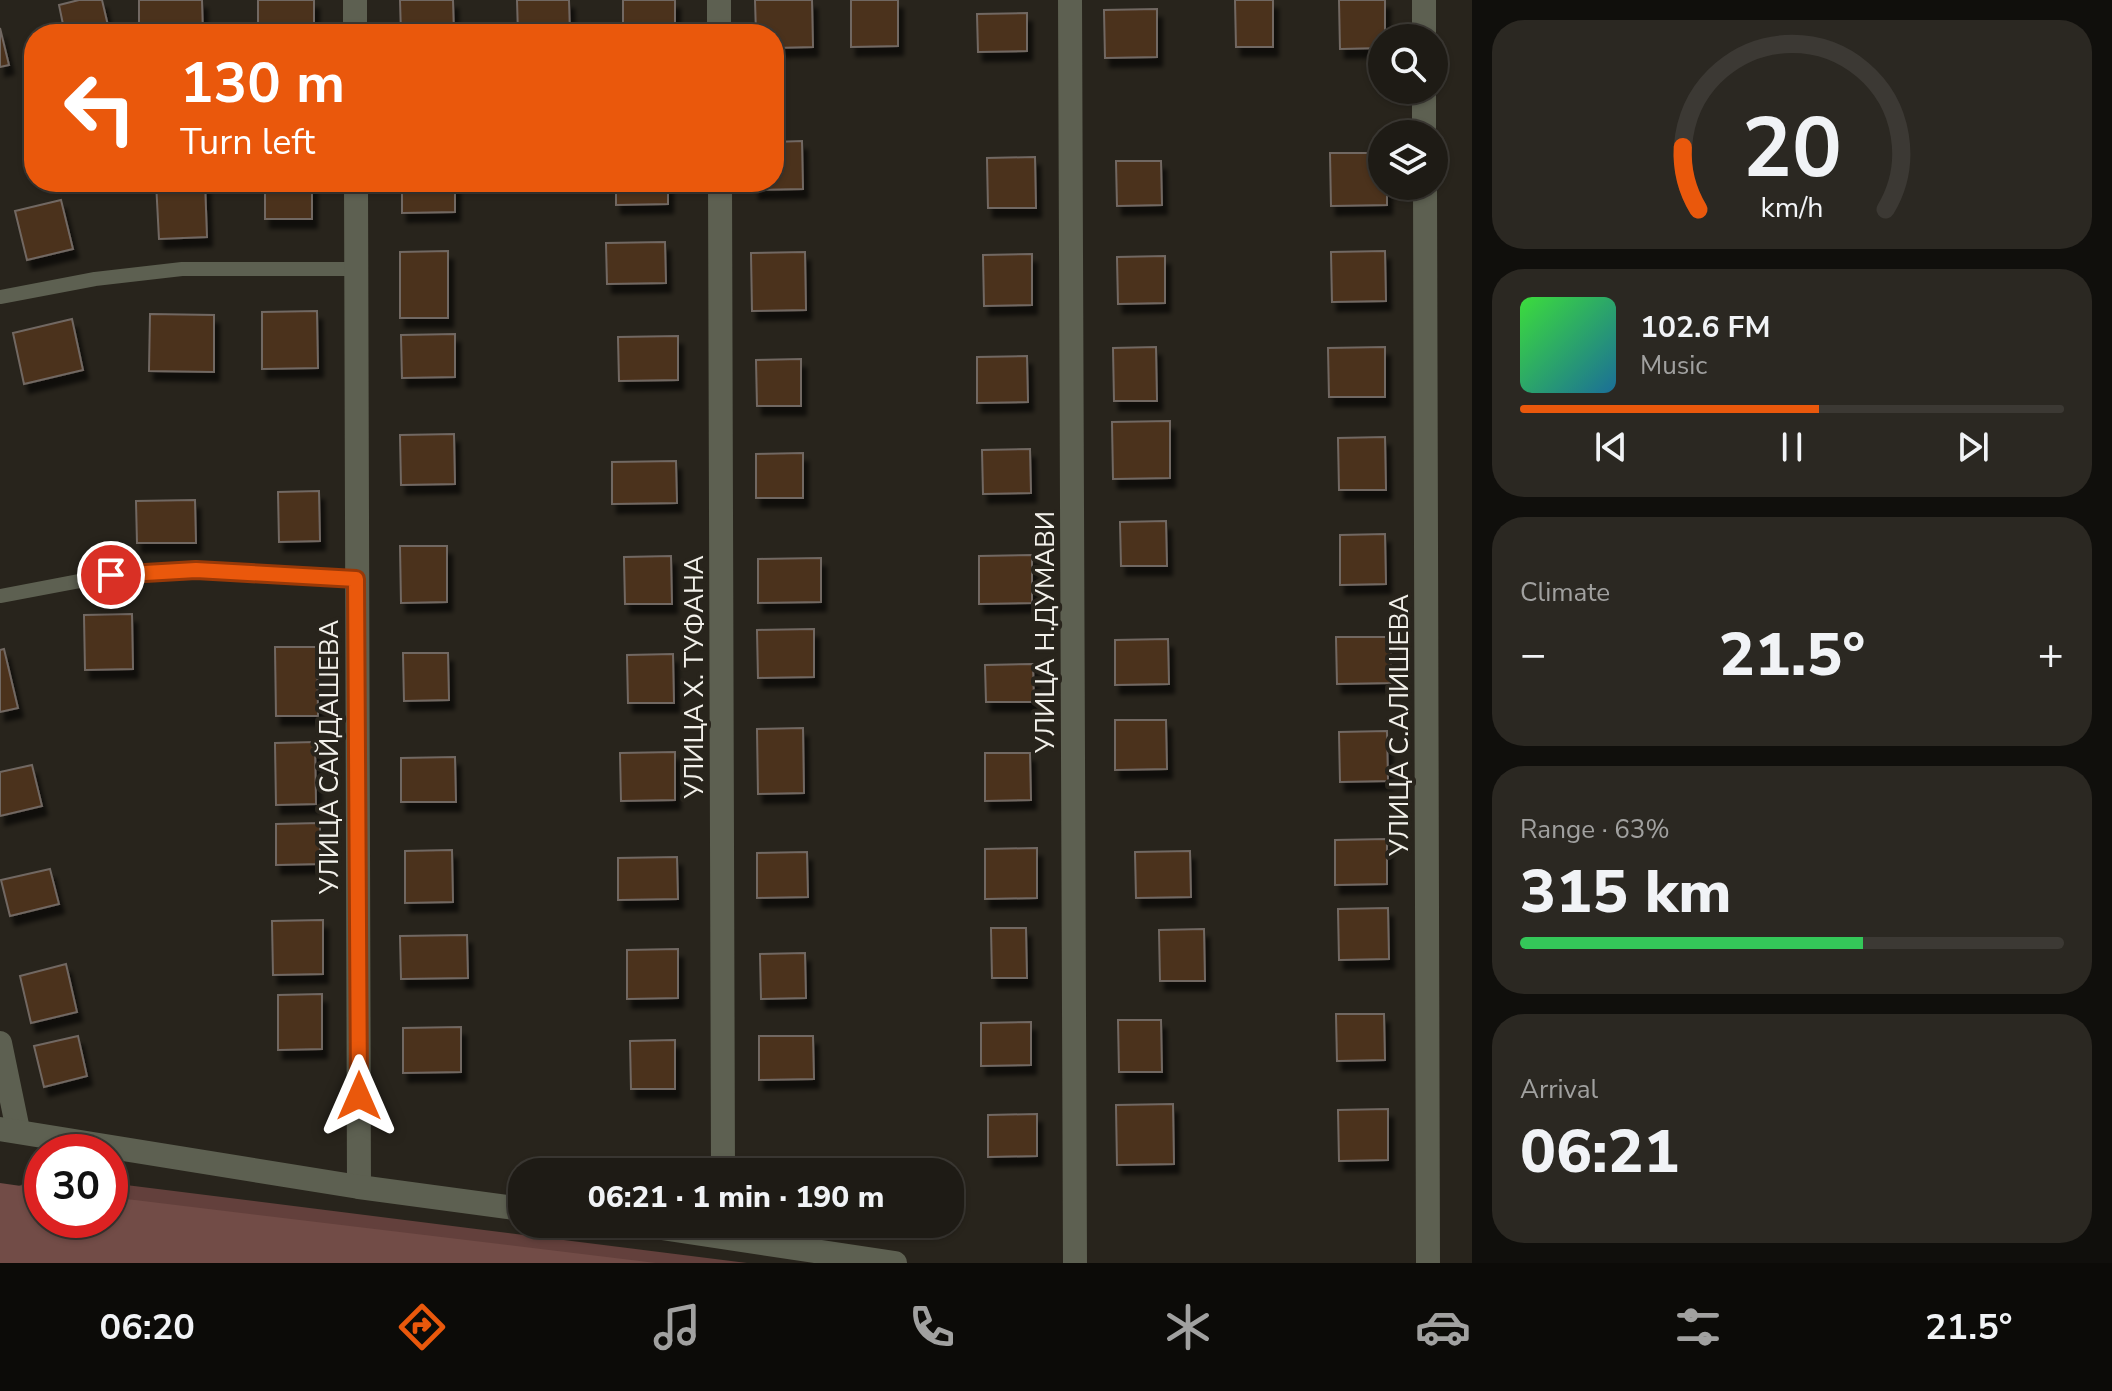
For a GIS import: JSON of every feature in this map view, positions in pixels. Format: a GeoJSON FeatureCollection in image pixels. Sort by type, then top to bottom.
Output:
{"type":"FeatureCollection","features":[{"type":"Feature","properties":{"kind":"street"},"geometry":{"type":"LineString","coordinates":[[355,0],[355,24]]}},
{"type":"Feature","properties":{"kind":"street"},"geometry":{"type":"LineString","coordinates":[[719,0],[719,24]]}},
{"type":"Feature","properties":{"kind":"street","name":"УЛИЦА Н.ДУМАВИ"},"geometry":{"type":"LineString","coordinates":[[1070,0],[1075,1263]]}},
{"type":"Feature","properties":{"kind":"street"},"geometry":{"type":"LineString","coordinates":[[1424,0],[1424,24]]}},
{"type":"Feature","properties":{"kind":"street","name":"УЛИЦА САЙДАШЕВА"},"geometry":{"type":"LineString","coordinates":[[356,192],[359,1187]]}},
{"type":"Feature","properties":{"kind":"street","name":"УЛИЦА Х. ТУФАНА"},"geometry":{"type":"LineString","coordinates":[[720,192],[723,1158]]}},
{"type":"Feature","properties":{"kind":"street","name":"УЛИЦА С.АЛИШЕВА"},"geometry":{"type":"LineString","coordinates":[[1425,200],[1428,1263]]}},
{"type":"Feature","properties":{"kind":"street"},"geometry":{"type":"LineString","coordinates":[[0,1043],[9,1130],[359,1187],[508,1207]]}},
{"type":"Feature","properties":{"kind":"street"},"geometry":{"type":"LineString","coordinates":[[765,1238],[895,1263]]}},
{"type":"Feature","properties":{"kind":"lane"},"geometry":{"type":"LineString","coordinates":[[0,297],[95,279],[182,269],[356,269]]}},
{"type":"Feature","properties":{"kind":"lane"},"geometry":{"type":"LineString","coordinates":[[0,596],[111,575],[196,570],[356,579]]}},
{"type":"Feature","properties":{"kind":"shaded area"},"geometry":{"type":"Polygon","coordinates":[[[0,1183],[24,1186],[24,1238],[128,1238],[128,1199],[656,1263],[0,1263],[0,1183]]]}},
{"type":"Feature","properties":{"kind":"shaded area"},"geometry":{"type":"Polygon","coordinates":[[[24,1184],[24,1238],[128,1238],[128,1185],[508,1233],[508,1238],[548,1238],[747,1263],[0,1263],[0,1195],[24,1184]]]}},
{"type":"Feature","properties":{"kind":"building"},"geometry":{"type":"Polygon","coordinates":[[[79,0],[102,0],[108,24],[63,24],[59,5],[79,0]]]}},
{"type":"Feature","properties":{"kind":"building"},"geometry":{"type":"Polygon","coordinates":[[[139,0],[202,0],[203,24],[139,24],[139,0]]]}},
{"type":"Feature","properties":{"kind":"building"},"geometry":{"type":"Polygon","coordinates":[[[258,0],[314,0],[314,24],[258,24],[258,0]]]}},
{"type":"Feature","properties":{"kind":"building"},"geometry":{"type":"Polygon","coordinates":[[[400,0],[453,0],[454,24],[401,24],[400,0]]]}},
{"type":"Feature","properties":{"kind":"building"},"geometry":{"type":"Polygon","coordinates":[[[517,0],[569,0],[570,24],[518,24],[517,0]]]}},
{"type":"Feature","properties":{"kind":"building"},"geometry":{"type":"Polygon","coordinates":[[[623,0],[675,0],[675,24],[623,24],[623,0]]]}},
{"type":"Feature","properties":{"kind":"building"},"geometry":{"type":"Polygon","coordinates":[[[755,0],[812,0],[813,47],[784,48],[784,24],[756,24],[755,0]]]}},
{"type":"Feature","properties":{"kind":"building"},"geometry":{"type":"Polygon","coordinates":[[[851,0],[898,0],[898,46],[851,47],[851,0]]]}},
{"type":"Feature","properties":{"kind":"building"},"geometry":{"type":"Polygon","coordinates":[[[1235,0],[1273,0],[1273,47],[1236,47],[1235,0]]]}},
{"type":"Feature","properties":{"kind":"building"},"geometry":{"type":"Polygon","coordinates":[[[1339,0],[1385,0],[1385,24],[1368,24],[1368,48],[1340,49],[1339,0]]]}},
{"type":"Feature","properties":{"kind":"building"},"geometry":{"type":"Polygon","coordinates":[[[1157,9],[1157,57],[1105,58],[1104,10],[1157,9]]]}},
{"type":"Feature","properties":{"kind":"building"},"geometry":{"type":"Polygon","coordinates":[[[1027,13],[1027,51],[978,52],[977,14],[1027,13]]]}},
{"type":"Feature","properties":{"kind":"building"},"geometry":{"type":"Polygon","coordinates":[[[0,28],[9,65],[0,67],[0,28]]]}},
{"type":"Feature","properties":{"kind":"building"},"geometry":{"type":"Polygon","coordinates":[[[802,141],[803,189],[784,189],[784,142],[802,141]]]}},
{"type":"Feature","properties":{"kind":"building"},"geometry":{"type":"Polygon","coordinates":[[[1330,153],[1368,153],[1368,200],[1387,200],[1387,205],[1331,206],[1330,153]]]}},
{"type":"Feature","properties":{"kind":"building"},"geometry":{"type":"Polygon","coordinates":[[[1035,157],[1036,208],[988,208],[987,158],[1035,157]]]}},
{"type":"Feature","properties":{"kind":"building"},"geometry":{"type":"Polygon","coordinates":[[[1116,161],[1161,161],[1162,205],[1117,206],[1116,161]]]}},
{"type":"Feature","properties":{"kind":"building"},"geometry":{"type":"Polygon","coordinates":[[[157,192],[205,192],[207,237],[159,239],[157,192]]]}},
{"type":"Feature","properties":{"kind":"building"},"geometry":{"type":"Polygon","coordinates":[[[265,192],[312,192],[312,219],[265,219],[265,192]]]}},
{"type":"Feature","properties":{"kind":"building"},"geometry":{"type":"Polygon","coordinates":[[[402,192],[455,192],[455,212],[402,213],[402,192]]]}},
{"type":"Feature","properties":{"kind":"building"},"geometry":{"type":"Polygon","coordinates":[[[616,192],[668,192],[668,204],[616,205],[616,192]]]}},
{"type":"Feature","properties":{"kind":"building"},"geometry":{"type":"Polygon","coordinates":[[[61,200],[73,249],[27,260],[15,211],[61,200]]]}},
{"type":"Feature","properties":{"kind":"building"},"geometry":{"type":"Polygon","coordinates":[[[665,242],[666,283],[607,284],[606,243],[665,242]]]}},
{"type":"Feature","properties":{"kind":"building"},"geometry":{"type":"Polygon","coordinates":[[[448,251],[448,318],[400,318],[400,252],[448,251]]]}},
{"type":"Feature","properties":{"kind":"building"},"geometry":{"type":"Polygon","coordinates":[[[1385,251],[1386,301],[1332,302],[1331,252],[1385,251]]]}},
{"type":"Feature","properties":{"kind":"building"},"geometry":{"type":"Polygon","coordinates":[[[805,252],[806,310],[752,311],[751,253],[805,252]]]}},
{"type":"Feature","properties":{"kind":"building"},"geometry":{"type":"Polygon","coordinates":[[[1032,254],[1032,305],[984,306],[983,255],[1032,254]]]}},
{"type":"Feature","properties":{"kind":"building"},"geometry":{"type":"Polygon","coordinates":[[[1165,256],[1165,303],[1118,304],[1117,257],[1165,256]]]}},
{"type":"Feature","properties":{"kind":"building"},"geometry":{"type":"Polygon","coordinates":[[[317,311],[318,368],[262,369],[262,312],[317,311]]]}},
{"type":"Feature","properties":{"kind":"building"},"geometry":{"type":"Polygon","coordinates":[[[150,314],[214,315],[214,372],[149,371],[150,314]]]}},
{"type":"Feature","properties":{"kind":"building"},"geometry":{"type":"Polygon","coordinates":[[[72,319],[83,370],[24,384],[13,333],[72,319]]]}},
{"type":"Feature","properties":{"kind":"building"},"geometry":{"type":"Polygon","coordinates":[[[455,334],[455,377],[402,378],[401,335],[455,334]]]}},
{"type":"Feature","properties":{"kind":"building"},"geometry":{"type":"Polygon","coordinates":[[[678,336],[678,380],[619,381],[618,337],[678,336]]]}},
{"type":"Feature","properties":{"kind":"building"},"geometry":{"type":"Polygon","coordinates":[[[1156,347],[1157,401],[1114,401],[1113,348],[1156,347]]]}},
{"type":"Feature","properties":{"kind":"building"},"geometry":{"type":"Polygon","coordinates":[[[1385,347],[1385,397],[1329,397],[1328,348],[1385,347]]]}},
{"type":"Feature","properties":{"kind":"building"},"geometry":{"type":"Polygon","coordinates":[[[1027,356],[1028,402],[977,403],[977,357],[1027,356]]]}},
{"type":"Feature","properties":{"kind":"building"},"geometry":{"type":"Polygon","coordinates":[[[801,359],[801,406],[757,406],[756,360],[801,359]]]}},
{"type":"Feature","properties":{"kind":"building"},"geometry":{"type":"Polygon","coordinates":[[[1170,421],[1170,478],[1113,479],[1112,422],[1170,421]]]}},
{"type":"Feature","properties":{"kind":"building"},"geometry":{"type":"Polygon","coordinates":[[[454,434],[455,484],[401,485],[400,435],[454,434]]]}},
{"type":"Feature","properties":{"kind":"building"},"geometry":{"type":"Polygon","coordinates":[[[1385,437],[1386,490],[1339,490],[1338,438],[1385,437]]]}},
{"type":"Feature","properties":{"kind":"building"},"geometry":{"type":"Polygon","coordinates":[[[1030,449],[1031,493],[983,494],[982,450],[1030,449]]]}},
{"type":"Feature","properties":{"kind":"building"},"geometry":{"type":"Polygon","coordinates":[[[803,453],[803,498],[756,498],[756,454],[803,453]]]}},
{"type":"Feature","properties":{"kind":"building"},"geometry":{"type":"Polygon","coordinates":[[[676,461],[677,503],[612,504],[612,462],[676,461]]]}},
{"type":"Feature","properties":{"kind":"building"},"geometry":{"type":"Polygon","coordinates":[[[319,491],[320,541],[279,542],[278,492],[319,491]]]}},
{"type":"Feature","properties":{"kind":"building"},"geometry":{"type":"Polygon","coordinates":[[[195,500],[196,543],[137,543],[136,501],[195,500]]]}},
{"type":"Feature","properties":{"kind":"building"},"geometry":{"type":"Polygon","coordinates":[[[1166,521],[1167,566],[1121,566],[1120,522],[1166,521]]]}},
{"type":"Feature","properties":{"kind":"building"},"geometry":{"type":"Polygon","coordinates":[[[1385,534],[1386,584],[1340,585],[1340,535],[1385,534]]]}},
{"type":"Feature","properties":{"kind":"building"},"geometry":{"type":"Polygon","coordinates":[[[400,546],[447,546],[447,602],[401,603],[400,546]]]}},
{"type":"Feature","properties":{"kind":"building"},"geometry":{"type":"Polygon","coordinates":[[[1032,555],[1032,603],[979,604],[979,556],[1032,555]]]}},
{"type":"Feature","properties":{"kind":"building"},"geometry":{"type":"Polygon","coordinates":[[[671,556],[672,604],[625,604],[624,557],[671,556]]]}},
{"type":"Feature","properties":{"kind":"building"},"geometry":{"type":"Polygon","coordinates":[[[821,558],[821,602],[758,603],[758,559],[821,558]]]}},
{"type":"Feature","properties":{"kind":"building"},"geometry":{"type":"Polygon","coordinates":[[[132,614],[133,669],[85,670],[84,615],[132,614]]]}},
{"type":"Feature","properties":{"kind":"building"},"geometry":{"type":"Polygon","coordinates":[[[814,629],[814,677],[758,678],[757,630],[814,629]]]}},
{"type":"Feature","properties":{"kind":"building"},"geometry":{"type":"Polygon","coordinates":[[[1336,637],[1391,637],[1391,683],[1337,684],[1336,637]]]}},
{"type":"Feature","properties":{"kind":"building"},"geometry":{"type":"Polygon","coordinates":[[[1168,639],[1169,684],[1115,685],[1115,640],[1168,639]]]}},
{"type":"Feature","properties":{"kind":"building"},"geometry":{"type":"Polygon","coordinates":[[[275,647],[317,647],[318,716],[276,716],[275,647]]]}},
{"type":"Feature","properties":{"kind":"building"},"geometry":{"type":"Polygon","coordinates":[[[4,649],[18,708],[0,712],[0,650],[4,649]]]}},
{"type":"Feature","properties":{"kind":"building"},"geometry":{"type":"Polygon","coordinates":[[[403,653],[448,653],[449,700],[404,701],[403,653]]]}},
{"type":"Feature","properties":{"kind":"building"},"geometry":{"type":"Polygon","coordinates":[[[673,654],[674,703],[628,703],[627,655],[673,654]]]}},
{"type":"Feature","properties":{"kind":"building"},"geometry":{"type":"Polygon","coordinates":[[[1033,664],[1034,702],[986,702],[985,665],[1033,664]]]}},
{"type":"Feature","properties":{"kind":"building"},"geometry":{"type":"Polygon","coordinates":[[[1115,720],[1166,720],[1167,769],[1115,770],[1115,720]]]}},
{"type":"Feature","properties":{"kind":"building"},"geometry":{"type":"Polygon","coordinates":[[[803,728],[804,793],[758,794],[757,729],[803,728]]]}},
{"type":"Feature","properties":{"kind":"building"},"geometry":{"type":"Polygon","coordinates":[[[1387,731],[1388,781],[1340,782],[1339,732],[1387,731]]]}},
{"type":"Feature","properties":{"kind":"building"},"geometry":{"type":"Polygon","coordinates":[[[315,742],[316,804],[276,805],[275,743],[315,742]]]}},
{"type":"Feature","properties":{"kind":"building"},"geometry":{"type":"Polygon","coordinates":[[[675,752],[675,800],[621,801],[620,753],[675,752]]]}},
{"type":"Feature","properties":{"kind":"building"},"geometry":{"type":"Polygon","coordinates":[[[985,753],[1030,753],[1031,800],[985,801],[985,753]]]}},
{"type":"Feature","properties":{"kind":"building"},"geometry":{"type":"Polygon","coordinates":[[[455,757],[456,802],[401,802],[401,758],[455,757]]]}},
{"type":"Feature","properties":{"kind":"building"},"geometry":{"type":"Polygon","coordinates":[[[32,765],[42,806],[0,816],[0,772],[32,765]]]}},
{"type":"Feature","properties":{"kind":"building"},"geometry":{"type":"Polygon","coordinates":[[[320,823],[320,864],[276,865],[276,824],[320,823]]]}},
{"type":"Feature","properties":{"kind":"building"},"geometry":{"type":"Polygon","coordinates":[[[1387,839],[1387,884],[1335,885],[1335,840],[1387,839]]]}},
{"type":"Feature","properties":{"kind":"building"},"geometry":{"type":"Polygon","coordinates":[[[1037,848],[1037,898],[985,899],[985,849],[1037,848]]]}},
{"type":"Feature","properties":{"kind":"building"},"geometry":{"type":"Polygon","coordinates":[[[452,850],[453,902],[405,903],[405,851],[452,850]]]}},
{"type":"Feature","properties":{"kind":"building"},"geometry":{"type":"Polygon","coordinates":[[[1190,851],[1191,897],[1136,898],[1135,852],[1190,851]]]}},
{"type":"Feature","properties":{"kind":"building"},"geometry":{"type":"Polygon","coordinates":[[[807,852],[808,897],[757,898],[757,853],[807,852]]]}},
{"type":"Feature","properties":{"kind":"building"},"geometry":{"type":"Polygon","coordinates":[[[677,857],[678,899],[618,900],[618,858],[677,857]]]}},
{"type":"Feature","properties":{"kind":"building"},"geometry":{"type":"Polygon","coordinates":[[[50,869],[59,904],[10,916],[1,880],[50,869]]]}},
{"type":"Feature","properties":{"kind":"building"},"geometry":{"type":"Polygon","coordinates":[[[1388,908],[1389,959],[1339,960],[1338,909],[1388,908]]]}},
{"type":"Feature","properties":{"kind":"building"},"geometry":{"type":"Polygon","coordinates":[[[323,920],[323,974],[273,975],[272,921],[323,920]]]}},
{"type":"Feature","properties":{"kind":"building"},"geometry":{"type":"Polygon","coordinates":[[[991,928],[1026,928],[1027,978],[992,978],[991,928]]]}},
{"type":"Feature","properties":{"kind":"building"},"geometry":{"type":"Polygon","coordinates":[[[1204,929],[1205,981],[1160,981],[1159,930],[1204,929]]]}},
{"type":"Feature","properties":{"kind":"building"},"geometry":{"type":"Polygon","coordinates":[[[467,935],[468,978],[401,979],[400,936],[467,935]]]}},
{"type":"Feature","properties":{"kind":"building"},"geometry":{"type":"Polygon","coordinates":[[[678,949],[678,998],[627,999],[627,950],[678,949]]]}},
{"type":"Feature","properties":{"kind":"building"},"geometry":{"type":"Polygon","coordinates":[[[805,953],[806,998],[761,999],[760,954],[805,953]]]}},
{"type":"Feature","properties":{"kind":"building"},"geometry":{"type":"Polygon","coordinates":[[[66,964],[77,1012],[31,1023],[20,976],[66,964]]]}},
{"type":"Feature","properties":{"kind":"building"},"geometry":{"type":"Polygon","coordinates":[[[322,994],[322,1049],[278,1050],[278,995],[322,994]]]}},
{"type":"Feature","properties":{"kind":"building"},"geometry":{"type":"Polygon","coordinates":[[[1336,1014],[1384,1014],[1385,1060],[1337,1061],[1336,1014]]]}},
{"type":"Feature","properties":{"kind":"building"},"geometry":{"type":"Polygon","coordinates":[[[1118,1020],[1161,1020],[1162,1072],[1119,1072],[1118,1020]]]}},
{"type":"Feature","properties":{"kind":"building"},"geometry":{"type":"Polygon","coordinates":[[[1031,1022],[1031,1065],[981,1066],[981,1023],[1031,1022]]]}},
{"type":"Feature","properties":{"kind":"building"},"geometry":{"type":"Polygon","coordinates":[[[461,1027],[461,1072],[403,1073],[403,1028],[461,1027]]]}},
{"type":"Feature","properties":{"kind":"building"},"geometry":{"type":"Polygon","coordinates":[[[78,1036],[87,1076],[44,1087],[34,1046],[78,1036]]]}},
{"type":"Feature","properties":{"kind":"building"},"geometry":{"type":"Polygon","coordinates":[[[759,1036],[813,1036],[814,1079],[759,1080],[759,1036]]]}},
{"type":"Feature","properties":{"kind":"building"},"geometry":{"type":"Polygon","coordinates":[[[675,1040],[675,1089],[631,1089],[630,1041],[675,1040]]]}},
{"type":"Feature","properties":{"kind":"building"},"geometry":{"type":"Polygon","coordinates":[[[1173,1104],[1174,1164],[1117,1165],[1116,1105],[1173,1104]]]}},
{"type":"Feature","properties":{"kind":"building"},"geometry":{"type":"Polygon","coordinates":[[[1388,1109],[1388,1160],[1339,1161],[1338,1110],[1388,1109]]]}},
{"type":"Feature","properties":{"kind":"building"},"geometry":{"type":"Polygon","coordinates":[[[1037,1114],[1037,1156],[988,1157],[988,1115],[1037,1114]]]}},
{"type":"Feature","properties":{"kind":"route"},"geometry":{"type":"LineString","coordinates":[[111,575],[196,570],[356,579],[359,1096]]}}]}
